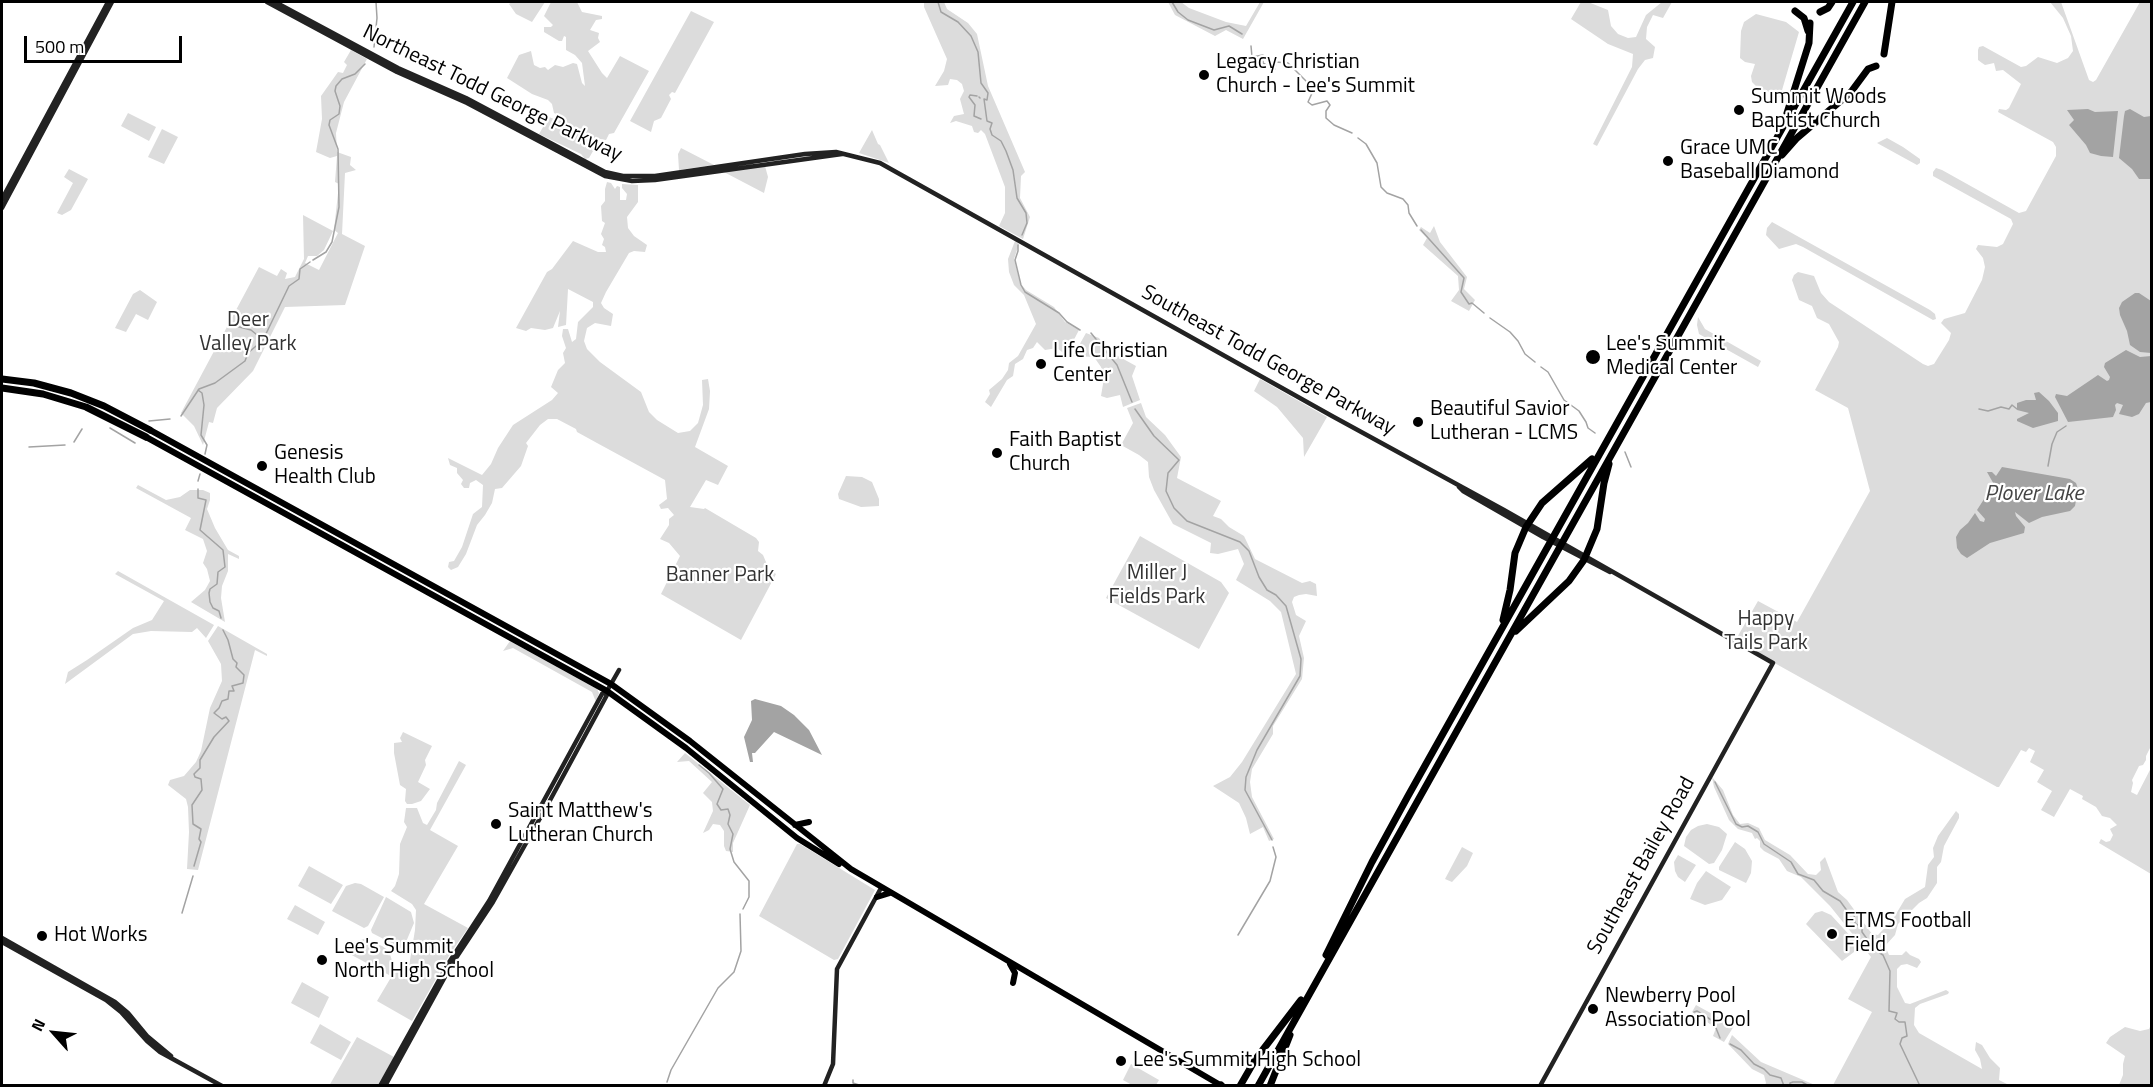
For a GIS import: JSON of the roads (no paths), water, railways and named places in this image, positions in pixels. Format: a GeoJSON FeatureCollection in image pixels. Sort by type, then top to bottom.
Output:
{"type":"FeatureCollection","features":[{"type":"Feature","properties":{"kind":"highway"},"geometry":{"type":"LineString","coordinates":[[1820,12],[1828,8],[1832,2]]}},
{"type":"Feature","properties":{"kind":"highway"},"geometry":{"type":"LineString","coordinates":[[1254,1086],[1334,938],[1372,862],[1608,435],[1853,2]]}},
{"type":"Feature","properties":{"kind":"highway"},"geometry":{"type":"LineString","coordinates":[[1258,1086],[1864,2]]}},
{"type":"Feature","properties":{"kind":"highway"},"geometry":{"type":"LineString","coordinates":[[1884,54],[1892,2]]}},
{"type":"Feature","properties":{"kind":"highway"},"geometry":{"type":"LineString","coordinates":[[1796,11],[1806,22],[1809,40]]}},
{"type":"Feature","properties":{"kind":"highway"},"geometry":{"type":"LineString","coordinates":[[1769,152],[1769,147],[1787,112],[1809,40],[1810,23]]}},
{"type":"Feature","properties":{"kind":"highway"},"geometry":{"type":"LineString","coordinates":[[1763,184],[1778,160],[1794,142],[1851,92],[1868,69],[1876,66]]}},
{"type":"Feature","properties":{"kind":"highway"},"geometry":{"type":"LineString","coordinates":[[4,379],[34,383],[71,393],[104,406],[150,430]]}},
{"type":"Feature","properties":{"kind":"highway"},"geometry":{"type":"LineString","coordinates":[[2,389],[43,394],[86,407],[146,437]]}},
{"type":"Feature","properties":{"kind":"highway"},"geometry":{"type":"LineString","coordinates":[[1494,642],[1505,613],[1515,553],[1527,525],[1542,503],[1591,461],[1608,435]]}},
{"type":"Feature","properties":{"kind":"highway"},"geometry":{"type":"LineString","coordinates":[[1489,672],[1521,625],[1569,581],[1585,558],[1597,529],[1606,475],[1618,442]]}},
{"type":"Feature","properties":{"kind":"highway"},"geometry":{"type":"LineString","coordinates":[[1270,1086],[1309,994]]}},
{"type":"Feature","properties":{"kind":"highway"},"geometry":{"type":"LineString","coordinates":[[1240,1085],[1255,1060],[1301,1000]]}},
{"type":"Feature","properties":{"kind":"main road"},"geometry":{"type":"LineString","coordinates":[[2,199],[110,2]]}},
{"type":"Feature","properties":{"kind":"main road"},"geometry":{"type":"LineString","coordinates":[[2,208],[110,2]]}},
{"type":"Feature","properties":{"kind":"main road","name":"Northeast Todd George Parkway"},"geometry":{"type":"LineString","coordinates":[[267,2],[397,72],[521,130]]}},
{"type":"Feature","properties":{"kind":"main road","name":"Northeast Todd George Parkway"},"geometry":{"type":"LineString","coordinates":[[275,2],[398,68],[466,98],[521,130]]}},
{"type":"Feature","properties":{"kind":"main road","name":"Southeast Todd George Parkway"},"geometry":{"type":"LineString","coordinates":[[521,130],[599,174],[632,181],[655,180],[842,154],[880,163],[1412,461],[1465,488],[1527,525]]}},
{"type":"Feature","properties":{"kind":"main road"},"geometry":{"type":"LineString","coordinates":[[150,430],[378,561],[392,557],[395,570],[607,691],[686,748],[798,838],[1222,1085]]}},
{"type":"Feature","properties":{"kind":"main road"},"geometry":{"type":"LineString","coordinates":[[146,437],[395,570],[520,633],[611,684],[671,727],[851,869]]}},
{"type":"Feature","properties":{"kind":"main road"},"geometry":{"type":"LineString","coordinates":[[1527,525],[1585,558]]}},
{"type":"Feature","properties":{"kind":"main road","name":"Southeast Bailey Road"},"geometry":{"type":"LineString","coordinates":[[1540,1086],[1773,663],[1585,558]]}},
{"type":"Feature","properties":{"kind":"main road"},"geometry":{"type":"LineString","coordinates":[[378,561],[381,576],[395,570]]}},
{"type":"Feature","properties":{"kind":"main road"},"geometry":{"type":"LineString","coordinates":[[382,1086],[452,964],[493,902],[596,711],[602,694],[607,691],[619,670]]}},
{"type":"Feature","properties":{"kind":"main road"},"geometry":{"type":"LineString","coordinates":[[382,1086],[448,964],[489,901],[596,711]]}},
{"type":"Feature","properties":{"kind":"main road"},"geometry":{"type":"LineString","coordinates":[[794,825],[809,822]]}},
{"type":"Feature","properties":{"kind":"main road"},"geometry":{"type":"LineString","coordinates":[[518,858],[528,831]]}},
{"type":"Feature","properties":{"kind":"main road"},"geometry":{"type":"LineString","coordinates":[[798,838],[804,837],[823,848]]}},
{"type":"Feature","properties":{"kind":"main road"},"geometry":{"type":"LineString","coordinates":[[824,1086],[833,1064],[837,969],[881,888]]}},
{"type":"Feature","properties":{"kind":"main road"},"geometry":{"type":"LineString","coordinates":[[877,897],[890,893]]}},
{"type":"Feature","properties":{"kind":"main road"},"geometry":{"type":"LineString","coordinates":[[2,938],[106,1000],[165,1056],[222,1086]]}},
{"type":"Feature","properties":{"kind":"main road"},"geometry":{"type":"LineString","coordinates":[[2,942],[46,965]]}},
{"type":"Feature","properties":{"kind":"main road"},"geometry":{"type":"LineString","coordinates":[[1007,961],[1015,972],[1013,983]]}},
{"type":"Feature","properties":{"kind":"water"},"geometry":{"type":"Polygon","coordinates":[[[2088,109],[2095,112],[2118,111],[2113,157],[2090,153],[2069,125],[2074,120],[2067,110],[2088,109]]]}},
{"type":"Feature","properties":{"kind":"water"},"geometry":{"type":"Polygon","coordinates":[[[2130,109],[2144,117],[2151,116],[2151,179],[2139,179],[2132,169],[2119,158],[2125,111],[2130,109]]]}},
{"type":"Feature","properties":{"kind":"water"},"geometry":{"type":"Polygon","coordinates":[[[2135,293],[2151,301],[2151,353],[2140,352],[2130,345],[2120,315],[2119,308],[2122,302],[2135,293]]]}},
{"type":"Feature","properties":{"kind":"water"},"geometry":{"type":"Polygon","coordinates":[[[2126,350],[2140,357],[2151,356],[2151,402],[2146,403],[2139,414],[2132,417],[2119,414],[2123,405],[2117,403],[2113,417],[2068,422],[2055,397],[2056,394],[2067,396],[2098,375],[2109,380],[2110,377],[2104,367],[2105,363],[2126,350]]]}},
{"type":"Feature","properties":{"kind":"water"},"geometry":{"type":"Polygon","coordinates":[[[2039,392],[2058,413],[2058,421],[2033,428],[2017,421],[2029,413],[2017,410],[2017,403],[2036,400],[2034,393],[2039,392]]]}},
{"type":"Feature","properties":{"kind":"water","name":"Plover Lake"},"geometry":{"type":"Polygon","coordinates":[[[2002,467],[2070,479],[2076,483],[2078,489],[2075,506],[2070,511],[2042,517],[2029,523],[2015,512],[2025,527],[2024,533],[1990,543],[1967,558],[1957,548],[1956,537],[1975,513],[1980,521],[1984,522],[1985,519],[1977,510],[1988,493],[1992,491],[2004,494],[1996,488],[1987,472],[1992,472],[1996,476],[2002,467]]]}},
{"type":"Feature","properties":{"kind":"water"},"geometry":{"type":"Polygon","coordinates":[[[755,699],[781,706],[794,715],[809,730],[822,755],[774,732],[755,753],[752,753],[753,762],[750,762],[744,737],[752,720],[751,701],[755,699]]]}},
{"type":"Feature","properties":{"kind":"waterway"},"geometry":{"type":"LineString","coordinates":[[374,47],[376,2]]}},
{"type":"Feature","properties":{"kind":"waterway"},"geometry":{"type":"LineString","coordinates":[[938,2],[941,12],[958,22],[971,36],[978,52],[981,83],[988,93],[987,100],[984,99],[987,121],[992,123],[990,129],[992,135],[1001,141],[1006,151],[1013,170],[1017,198],[1026,213],[1027,223],[1022,235]]}},
{"type":"Feature","properties":{"kind":"waterway"},"geometry":{"type":"LineString","coordinates":[[1172,2],[1178,12],[1188,20],[1214,30],[1229,26],[1242,34]]}},
{"type":"Feature","properties":{"kind":"waterway"},"geometry":{"type":"LineString","coordinates":[[1251,46],[1252,57],[1263,55],[1263,63],[1275,69],[1276,62],[1288,63],[1306,81]]}},
{"type":"Feature","properties":{"kind":"waterway"},"geometry":{"type":"LineString","coordinates":[[313,260],[326,252],[332,242],[339,207],[338,149],[329,125],[330,120],[339,114],[340,106],[335,91],[336,86],[342,79],[355,74],[365,64]]}},
{"type":"Feature","properties":{"kind":"waterway"},"geometry":{"type":"LineString","coordinates":[[1309,86],[1313,91],[1308,102],[1312,105],[1327,101],[1330,105],[1326,111],[1326,118],[1334,125],[1352,133]]}},
{"type":"Feature","properties":{"kind":"waterway"},"geometry":{"type":"LineString","coordinates":[[977,96],[970,95],[969,97],[975,105],[974,116],[981,119]]}},
{"type":"Feature","properties":{"kind":"waterway"},"geometry":{"type":"LineString","coordinates":[[1358,138],[1366,144],[1377,163],[1381,187],[1387,193],[1403,199],[1417,226]]}},
{"type":"Feature","properties":{"kind":"waterway"},"geometry":{"type":"LineString","coordinates":[[1421,230],[1464,278],[1461,292],[1469,304],[1472,303],[1484,313]]}},
{"type":"Feature","properties":{"kind":"waterway"},"geometry":{"type":"LineString","coordinates":[[1018,245],[1015,260],[1025,292],[1059,313],[1067,322],[1080,330]]}},
{"type":"Feature","properties":{"kind":"waterway"},"geometry":{"type":"LineString","coordinates":[[181,416],[199,389],[215,383],[245,361],[248,353],[263,340],[289,286],[299,279],[300,269],[310,262]]}},
{"type":"Feature","properties":{"kind":"waterway"},"geometry":{"type":"LineString","coordinates":[[1490,318],[1510,332],[1525,354],[1535,362]]}},
{"type":"Feature","properties":{"kind":"waterway"},"geometry":{"type":"LineString","coordinates":[[228,324],[251,330],[262,339]]}},
{"type":"Feature","properties":{"kind":"waterway"},"geometry":{"type":"LineString","coordinates":[[1091,333],[1117,365],[1132,402]]}},
{"type":"Feature","properties":{"kind":"waterway"},"geometry":{"type":"LineString","coordinates":[[1541,367],[1548,372],[1564,400],[1579,411],[1588,428],[1595,433]]}},
{"type":"Feature","properties":{"kind":"waterway"},"geometry":{"type":"LineString","coordinates":[[198,390],[202,393],[204,405],[201,435],[207,445],[205,454]]}},
{"type":"Feature","properties":{"kind":"waterway"},"geometry":{"type":"LineString","coordinates":[[1979,409],[1988,411],[2001,407],[2009,409],[2012,405],[2017,409]]}},
{"type":"Feature","properties":{"kind":"waterway"},"geometry":{"type":"LineString","coordinates":[[1135,409],[1154,436],[1179,460],[1168,473],[1166,491],[1174,508],[1187,521],[1240,542],[1249,551],[1259,577],[1267,590],[1276,595],[1286,606],[1301,659],[1300,676],[1257,750],[1246,777],[1245,790],[1272,840]]}},
{"type":"Feature","properties":{"kind":"waterway"},"geometry":{"type":"LineString","coordinates":[[149,421],[170,419]]}},
{"type":"Feature","properties":{"kind":"waterway"},"geometry":{"type":"LineString","coordinates":[[2048,466],[2057,432],[2066,426]]}},
{"type":"Feature","properties":{"kind":"waterway"},"geometry":{"type":"LineString","coordinates":[[110,428],[135,443]]}},
{"type":"Feature","properties":{"kind":"waterway"},"geometry":{"type":"LineString","coordinates":[[74,442],[82,429]]}},
{"type":"Feature","properties":{"kind":"waterway"},"geometry":{"type":"LineString","coordinates":[[29,447],[65,445]]}},
{"type":"Feature","properties":{"kind":"waterway"},"geometry":{"type":"LineString","coordinates":[[1625,452],[1631,467]]}},
{"type":"Feature","properties":{"kind":"waterway"},"geometry":{"type":"LineString","coordinates":[[198,481],[200,474]]}},
{"type":"Feature","properties":{"kind":"waterway"},"geometry":{"type":"LineString","coordinates":[[198,489],[198,498],[206,500],[200,530],[223,550],[225,567],[218,572],[217,584],[210,589],[209,593],[210,602],[213,608],[219,611],[221,618]]}},
{"type":"Feature","properties":{"kind":"waterway"},"geometry":{"type":"LineString","coordinates":[[194,866],[201,842],[199,839],[201,829],[193,824],[192,805],[202,790],[201,779],[195,777],[194,774],[200,768],[200,760],[214,737],[229,721],[226,717],[222,719],[214,713],[222,701],[228,699],[229,691],[234,691],[232,686],[243,683],[244,675],[236,667],[237,663],[233,659],[223,630]]}},
{"type":"Feature","properties":{"kind":"waterway"},"geometry":{"type":"LineString","coordinates":[[699,765],[723,789],[717,804],[721,810],[728,809],[730,815],[728,824],[733,834],[730,849],[734,862],[749,881],[749,897],[743,909]]}},
{"type":"Feature","properties":{"kind":"waterway"},"geometry":{"type":"LineString","coordinates":[[1715,782],[1736,824],[1742,827],[1748,826],[1758,832],[1764,844],[1791,862],[1798,874],[1814,880],[1823,891],[1840,901],[1848,912],[1854,915],[1855,923],[1862,928],[1862,932],[1875,950],[1883,955],[1890,971],[1889,1011],[1897,1013],[1895,1019],[1899,1022],[1905,1022],[1907,1036],[1902,1038],[1900,1044],[1920,1086]]}},
{"type":"Feature","properties":{"kind":"waterway"},"geometry":{"type":"LineString","coordinates":[[1238,935],[1270,881],[1276,857],[1273,847]]}},
{"type":"Feature","properties":{"kind":"waterway"},"geometry":{"type":"LineString","coordinates":[[182,913],[193,876]]}},
{"type":"Feature","properties":{"kind":"waterway"},"geometry":{"type":"LineString","coordinates":[[667,1082],[671,1070],[718,988],[734,972],[741,951],[740,914]]}},
{"type":"Feature","properties":{"kind":"waterway"},"geometry":{"type":"LineString","coordinates":[[1694,1012],[1697,1011],[1713,1021],[1715,1025]]}},
{"type":"Feature","properties":{"kind":"waterway"},"geometry":{"type":"LineString","coordinates":[[1716,1028],[1720,1038]]}},
{"type":"Feature","properties":{"kind":"waterway"},"geometry":{"type":"LineString","coordinates":[[1730,1044],[1741,1050],[1754,1064],[1770,1075],[1781,1078],[1784,1086]]}},
{"type":"Feature","properties":{"kind":"waterway"},"geometry":{"type":"LineString","coordinates":[[853,1080],[853,1083],[862,1086]]}},
{"type":"Feature","properties":{"kind":"waterway"},"geometry":{"type":"LineString","coordinates":[[1790,1086],[1793,1082],[1802,1082],[1809,1086]]}},
{"type":"Feature","properties":{"kind":"place","name":"Legacy Christian Church - Lee's Summit"},"geometry":{"type":"Point","coordinates":[1204,75]}},
{"type":"Feature","properties":{"kind":"place","name":"Summit Woods Baptist Church"},"geometry":{"type":"Point","coordinates":[1739,110]}},
{"type":"Feature","properties":{"kind":"place","name":"Grace UMC Baseball Diamond"},"geometry":{"type":"Point","coordinates":[1668,161]}},
{"type":"Feature","properties":{"kind":"place","name":"Lee's Summit Medical Center"},"geometry":{"type":"Point","coordinates":[1593,357]}},
{"type":"Feature","properties":{"kind":"place","name":"Life Christian Center"},"geometry":{"type":"Point","coordinates":[1041,364]}},
{"type":"Feature","properties":{"kind":"place","name":"Beautiful Savior Lutheran - LCMS"},"geometry":{"type":"Point","coordinates":[1418,422]}},
{"type":"Feature","properties":{"kind":"place","name":"Faith Baptist Church"},"geometry":{"type":"Point","coordinates":[997,453]}},
{"type":"Feature","properties":{"kind":"place","name":"Genesis Health Club"},"geometry":{"type":"Point","coordinates":[262,466]}},
{"type":"Feature","properties":{"kind":"place","name":"Saint Matthew's Lutheran Church"},"geometry":{"type":"Point","coordinates":[496,824]}},
{"type":"Feature","properties":{"kind":"place","name":"ETMS Football Field"},"geometry":{"type":"Point","coordinates":[1832,934]}},
{"type":"Feature","properties":{"kind":"place","name":"Hot Works"},"geometry":{"type":"Point","coordinates":[42,936]}},
{"type":"Feature","properties":{"kind":"place","name":"Lee's Summit North High School"},"geometry":{"type":"Point","coordinates":[322,960]}},
{"type":"Feature","properties":{"kind":"place","name":"Newberry Pool Association Pool"},"geometry":{"type":"Point","coordinates":[1593,1009]}},
{"type":"Feature","properties":{"kind":"place","name":"Lee's Summit High School"},"geometry":{"type":"Point","coordinates":[1121,1061]}},
{"type":"Feature","properties":{"kind":"park label","name":"Deer Valley Park"},"geometry":{"type":"Point","coordinates":[248,333]}},
{"type":"Feature","properties":{"kind":"park label","name":"Banner Park"},"geometry":{"type":"Point","coordinates":[720,576]}},
{"type":"Feature","properties":{"kind":"park label","name":"Miller J Fields Park"},"geometry":{"type":"Point","coordinates":[1157,586]}},
{"type":"Feature","properties":{"kind":"park label","name":"Happy Tails Park"},"geometry":{"type":"Point","coordinates":[1766,632]}}]}
